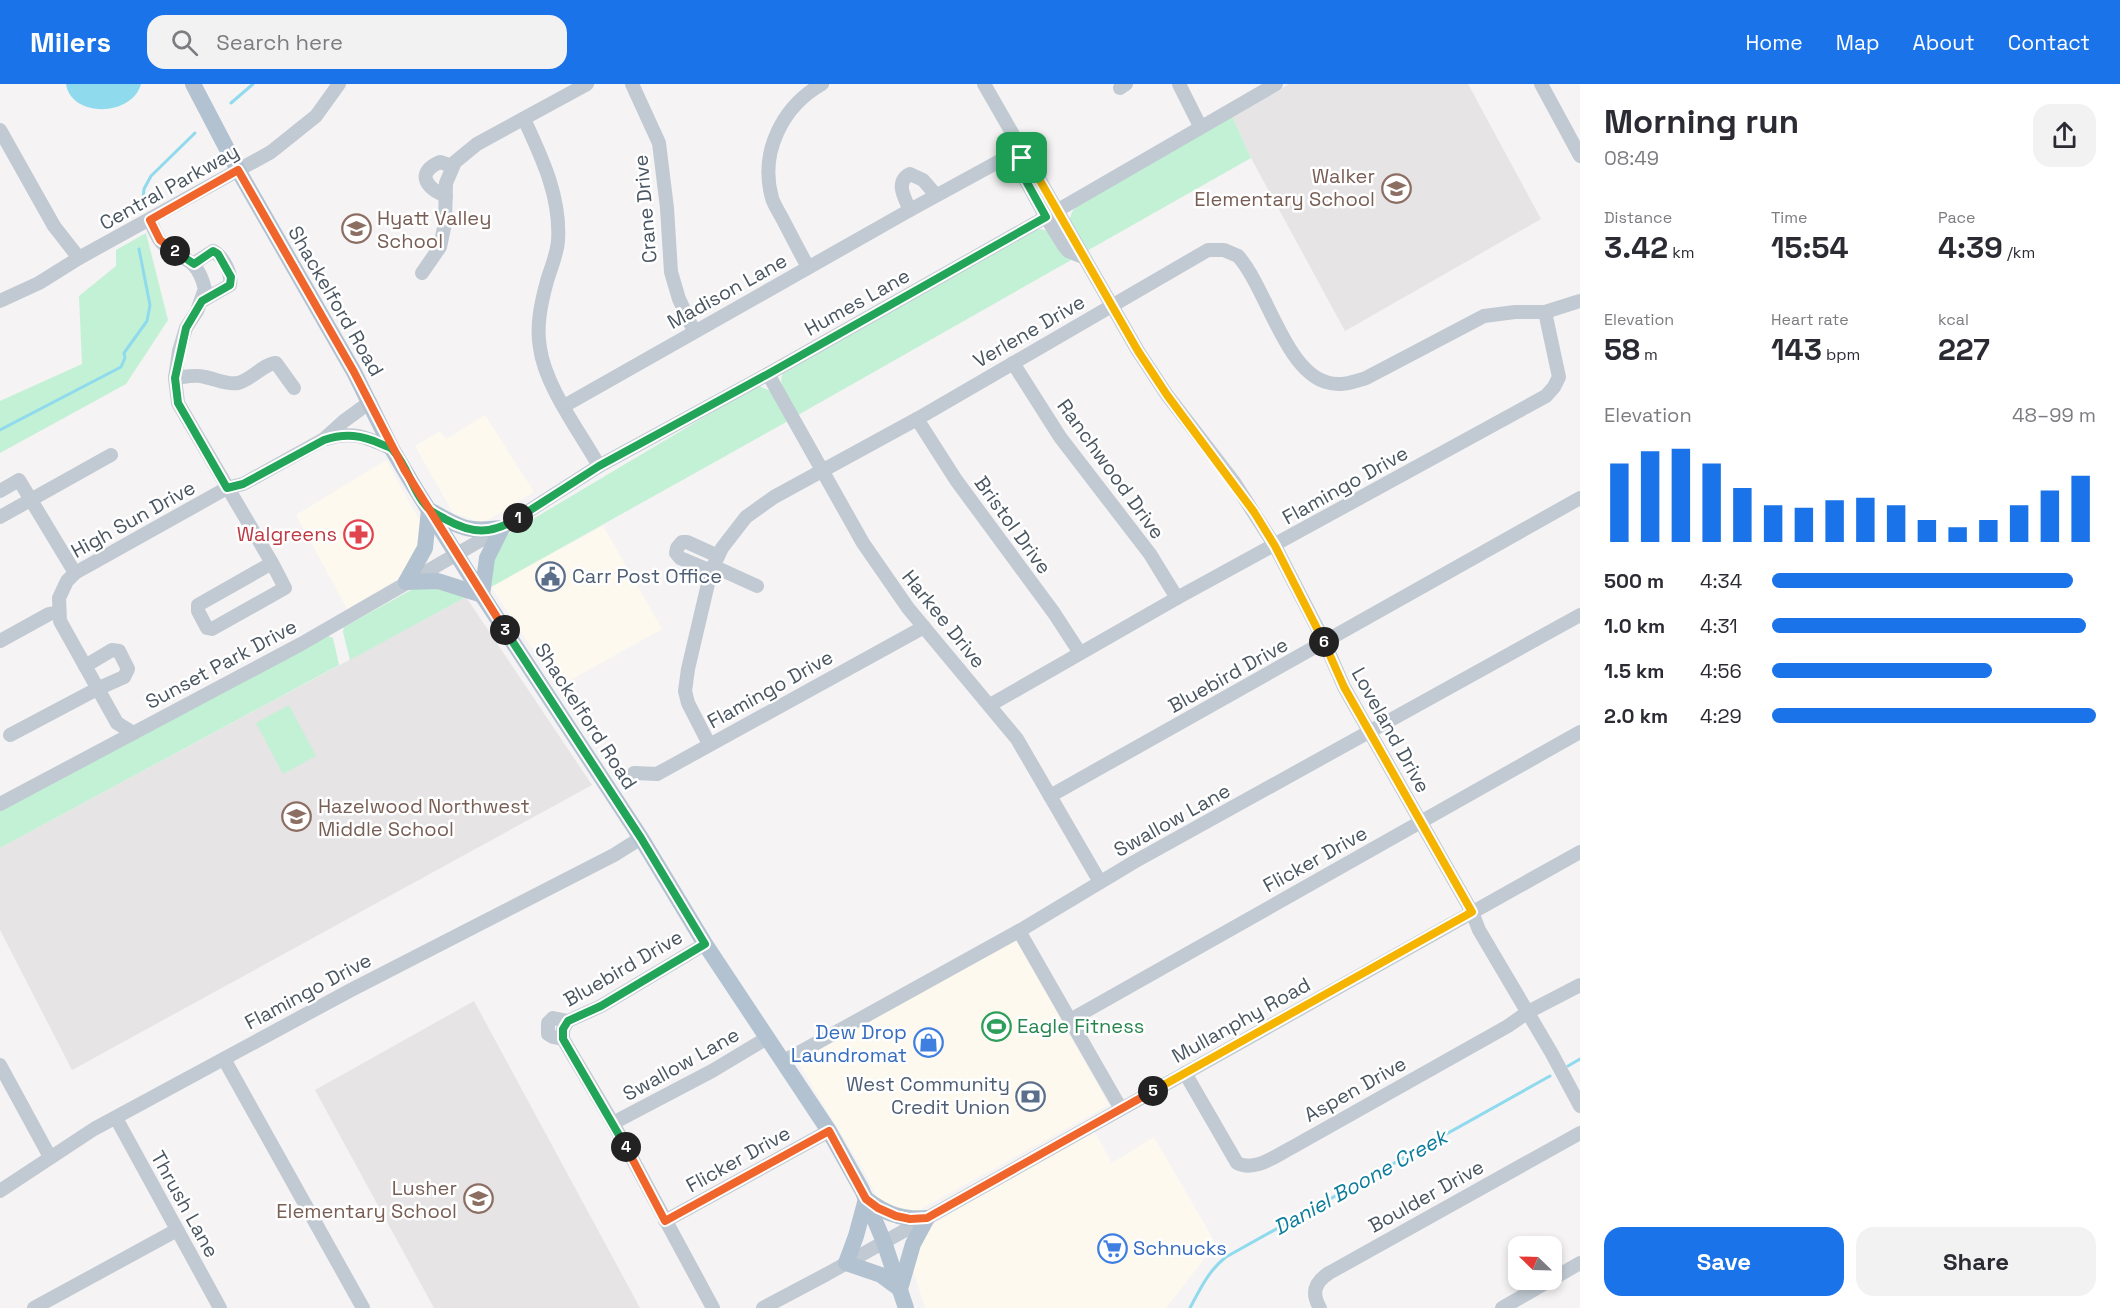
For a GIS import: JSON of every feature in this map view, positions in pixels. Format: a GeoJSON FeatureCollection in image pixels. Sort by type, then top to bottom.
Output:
{"type":"FeatureCollection","features":[{"type":"Feature","properties":{"kind":"main road","name":"Shackelford Road"},"geometry":{"type":"LineString","coordinates":[[193,84],[238,170],[429,510],[641,838],[705,944],[829,1131],[866,1199],[884,1242],[906,1308]]}},
{"type":"Feature","properties":{"kind":"main road"},"geometry":{"type":"LineString","coordinates":[[429,510],[454,524],[471,530],[502,528],[487,558],[482,595],[438,581],[406,582],[424,548],[429,510]]}},
{"type":"Feature","properties":{"kind":"main road"},"geometry":{"type":"LineString","coordinates":[[866,1199],[878,1208],[896,1216],[910,1219],[927,1218],[913,1244],[900,1289],[882,1275],[846,1263],[866,1199]]}},
{"type":"Feature","properties":{"kind":"street","name":"Central Parkway"},"geometry":{"type":"LineString","coordinates":[[0,301],[39,283],[271,152],[316,116],[339,84]]}},
{"type":"Feature","properties":{"kind":"street"},"geometry":{"type":"LineString","coordinates":[[422,273],[440,247],[446,224],[446,183],[452,166],[477,144],[587,84]]}},
{"type":"Feature","properties":{"kind":"street","name":"Crane Drive"},"geometry":{"type":"LineString","coordinates":[[632,84],[659,143],[667,208],[671,272],[679,299],[694,331]]}},
{"type":"Feature","properties":{"kind":"street"},"geometry":{"type":"LineString","coordinates":[[808,267],[772,198],[770,150],[787,114],[807,92],[822,84]]}},
{"type":"Feature","properties":{"kind":"street","name":"Loveland Drive"},"geometry":{"type":"LineString","coordinates":[[984,84],[1015,138],[1021,154],[1031,165],[1052,214],[1083,257],[1138,351],[1167,395],[1234,482],[1275,546],[1344,687],[1580,1106]]}},
{"type":"Feature","properties":{"kind":"street"},"geometry":{"type":"LineString","coordinates":[[1179,84],[1200,126]]}},
{"type":"Feature","properties":{"kind":"street","name":"Humes Lane"},"geometry":{"type":"LineString","coordinates":[[456,553],[502,528],[599,466],[1052,214],[1200,126],[1276,84]]}},
{"type":"Feature","properties":{"kind":"street"},"geometry":{"type":"LineString","coordinates":[[1541,84],[1580,156]]}},
{"type":"Feature","properties":{"kind":"street"},"geometry":{"type":"LineString","coordinates":[[524,119],[543,159],[556,201],[558,242],[546,284],[538,328],[544,370],[599,466]]}},
{"type":"Feature","properties":{"kind":"street"},"geometry":{"type":"LineString","coordinates":[[0,130],[54,226],[80,258]]}},
{"type":"Feature","properties":{"kind":"street","name":"Madison Lane"},"geometry":{"type":"LineString","coordinates":[[564,406],[936,195],[1021,154]]}},
{"type":"Feature","properties":{"kind":"street"},"geometry":{"type":"LineString","coordinates":[[446,196],[431,187],[425,178],[425,173],[430,166],[440,162],[452,166]]}},
{"type":"Feature","properties":{"kind":"street"},"geometry":{"type":"LineString","coordinates":[[910,210],[902,191],[902,182],[910,174],[923,180],[936,195]]}},
{"type":"Feature","properties":{"kind":"street"},"geometry":{"type":"LineString","coordinates":[[150,220],[160,240],[194,264],[205,289],[202,301],[186,328],[175,378],[178,403],[272,563],[285,588],[212,629],[207,628],[198,611],[198,605],[272,563]]}},
{"type":"Feature","properties":{"kind":"street","name":"Verlene Drive"},"geometry":{"type":"LineString","coordinates":[[709,744],[687,703],[685,691],[714,564],[735,530],[757,508],[821,470],[917,419],[1208,250],[1224,250],[1238,256],[1300,366],[1324,382],[1336,384],[1366,378],[1484,316],[1515,312],[1545,312],[1580,301]]}},
{"type":"Feature","properties":{"kind":"street"},"geometry":{"type":"LineString","coordinates":[[194,264],[213,251],[218,254],[231,277],[230,285],[202,301]]}},
{"type":"Feature","properties":{"kind":"street","name":"Flamingo Drive"},"geometry":{"type":"LineString","coordinates":[[990,705],[1177,598],[1546,396],[1559,377],[1545,312]]}},
{"type":"Feature","properties":{"kind":"street"},"geometry":{"type":"LineString","coordinates":[[175,378],[194,375],[237,383],[271,363],[276,363],[294,388]]}},
{"type":"Feature","properties":{"kind":"street","name":"Ranchwood Drive"},"geometry":{"type":"LineString","coordinates":[[1013,363],[1060,437],[1150,554],[1177,598]]}},
{"type":"Feature","properties":{"kind":"street","name":"Harkee Drive"},"geometry":{"type":"LineString","coordinates":[[768,374],[875,562],[924,627],[1017,739],[1100,882]]}},
{"type":"Feature","properties":{"kind":"street","name":"High Sun Drive"},"geometry":{"type":"LineString","coordinates":[[59,612],[59,598],[67,581],[75,573],[227,488],[243,484],[324,440],[344,421],[370,402]]}},
{"type":"Feature","properties":{"kind":"street","name":"Bristol Drive"},"geometry":{"type":"LineString","coordinates":[[917,419],[962,488],[1054,613],[1080,654]]}},
{"type":"Feature","properties":{"kind":"street"},"geometry":{"type":"LineString","coordinates":[[324,440],[337,435],[358,435],[369,437],[393,449]]}},
{"type":"Feature","properties":{"kind":"street"},"geometry":{"type":"LineString","coordinates":[[0,517],[111,455]]}},
{"type":"Feature","properties":{"kind":"street"},"geometry":{"type":"LineString","coordinates":[[0,491],[19,480],[75,573]]}},
{"type":"Feature","properties":{"kind":"street","name":"Bluebird Drive"},"geometry":{"type":"LineString","coordinates":[[1050,796],[1580,498]]}},
{"type":"Feature","properties":{"kind":"street","name":"Sunset Park Drive"},"geometry":{"type":"LineString","coordinates":[[0,804],[301,644],[456,553]]}},
{"type":"Feature","properties":{"kind":"street"},"geometry":{"type":"LineString","coordinates":[[714,564],[757,586]]}},
{"type":"Feature","properties":{"kind":"street"},"geometry":{"type":"LineString","coordinates":[[0,641],[49,614],[59,612],[60,621],[117,723],[133,733]]}},
{"type":"Feature","properties":{"kind":"street","name":"Swallow Lane"},"geometry":{"type":"LineString","coordinates":[[784,1060],[1019,931],[1100,882],[1580,615]]}},
{"type":"Feature","properties":{"kind":"street","name":"Flamingo Drive"},"geometry":{"type":"LineString","coordinates":[[634,773],[657,774],[924,627]]}},
{"type":"Feature","properties":{"kind":"street"},"geometry":{"type":"LineString","coordinates":[[10,735],[124,677],[128,669],[119,651],[112,650],[85,666]]}},
{"type":"Feature","properties":{"kind":"street","name":"Flicker Drive"},"geometry":{"type":"LineString","coordinates":[[1070,1020],[1580,732]]}},
{"type":"Feature","properties":{"kind":"street","name":"Flamingo Drive"},"geometry":{"type":"LineString","coordinates":[[0,1191],[94,1129],[351,990],[614,855],[641,838]]}},
{"type":"Feature","properties":{"kind":"street","name":"Mullanphy Road"},"geometry":{"type":"LineString","coordinates":[[763,1308],[1580,852]]}},
{"type":"Feature","properties":{"kind":"street"},"geometry":{"type":"LineString","coordinates":[[1019,931],[1121,1109]]}},
{"type":"Feature","properties":{"kind":"street","name":"Bluebird Drive"},"geometry":{"type":"LineString","coordinates":[[613,1123],[565,1030],[705,944]]}},
{"type":"Feature","properties":{"kind":"street","name":"Aspen Drive"},"geometry":{"type":"LineString","coordinates":[[1185,1073],[1237,1163],[1245,1167],[1254,1165],[1291,1148],[1508,1026],[1528,1012],[1580,985]]}},
{"type":"Feature","properties":{"kind":"street","name":"Swallow Lane"},"geometry":{"type":"LineString","coordinates":[[613,1123],[712,1071],[767,1038]]}},
{"type":"Feature","properties":{"kind":"street"},"geometry":{"type":"LineString","coordinates":[[224,1059],[363,1308]]}},
{"type":"Feature","properties":{"kind":"street"},"geometry":{"type":"LineString","coordinates":[[0,1065],[50,1157]]}},
{"type":"Feature","properties":{"kind":"street","name":"Thrush Lane"},"geometry":{"type":"LineString","coordinates":[[116,1118],[220,1308]]}},
{"type":"Feature","properties":{"kind":"street"},"geometry":{"type":"LineString","coordinates":[[613,1123],[713,1308]]}},
{"type":"Feature","properties":{"kind":"street","name":"Flicker Drive"},"geometry":{"type":"LineString","coordinates":[[665,1221],[829,1131]]}},
{"type":"Feature","properties":{"kind":"street","name":"Boulder Drive"},"geometry":{"type":"LineString","coordinates":[[1320,1308],[1314,1293],[1321,1278],[1580,1133]]}},
{"type":"Feature","properties":{"kind":"street"},"geometry":{"type":"LineString","coordinates":[[34,1308],[177,1230]]}},
{"type":"Feature","properties":{"kind":"street"},"geometry":{"type":"LineString","coordinates":[[1502,1308],[1580,1263]]}},
{"type":"Feature","properties":{"kind":"shaded area","name":"Walker Elementary School"},"geometry":{"type":"Polygon","coordinates":[[[1289,84],[1468,84],[1541,219],[1345,331],[1251,158],[1232,116],[1289,84]]]}},
{"type":"Feature","properties":{"kind":"shaded area"},"geometry":{"type":"Polygon","coordinates":[[[485,415],[534,492],[483,523],[453,513],[415,446],[440,431],[446,439],[485,415]]]}},
{"type":"Feature","properties":{"kind":"shaded area"},"geometry":{"type":"Polygon","coordinates":[[[386,460],[424,528],[407,574],[347,609],[296,515],[386,460]]]}},
{"type":"Feature","properties":{"kind":"shaded area"},"geometry":{"type":"Polygon","coordinates":[[[603,526],[662,629],[558,687],[491,587],[603,526]]]}},
{"type":"Feature","properties":{"kind":"shaded area","name":"Hazelwood Northwest Middle School"},"geometry":{"type":"Polygon","coordinates":[[[466,597],[592,785],[72,1070],[0,930],[0,848],[466,597]]]}},
{"type":"Feature","properties":{"kind":"shaded area"},"geometry":{"type":"Polygon","coordinates":[[[1016,940],[1109,1105],[892,1225],[865,1173],[797,1061],[1016,940]]]}},
{"type":"Feature","properties":{"kind":"shaded area","name":"Lusher Elementary School"},"geometry":{"type":"Polygon","coordinates":[[[474,1001],[640,1308],[434,1308],[315,1090],[474,1001]]]}},
{"type":"Feature","properties":{"kind":"shaded area"},"geometry":{"type":"Polygon","coordinates":[[[1094,1131],[1112,1163],[1154,1137],[1216,1244],[1166,1308],[925,1308],[912,1267],[915,1243],[931,1225],[1094,1131]]]}},
{"type":"Feature","properties":{"kind":"green space"},"geometry":{"type":"Polygon","coordinates":[[[1232,116],[1251,158],[1085,252],[1069,221],[1077,205],[1232,116]]]}},
{"type":"Feature","properties":{"kind":"green space"},"geometry":{"type":"Polygon","coordinates":[[[1036,229],[1043,229],[1054,234],[1073,259],[798,415],[782,388],[784,371],[1036,229]]]}},
{"type":"Feature","properties":{"kind":"green space"},"geometry":{"type":"Polygon","coordinates":[[[146,233],[168,320],[126,384],[0,453],[0,401],[82,364],[79,296],[116,266],[116,250],[146,233]]]}},
{"type":"Feature","properties":{"kind":"green space"},"geometry":{"type":"Polygon","coordinates":[[[759,386],[773,392],[788,421],[491,587],[490,555],[506,535],[759,386]]]}},
{"type":"Feature","properties":{"kind":"green space"},"geometry":{"type":"Polygon","coordinates":[[[422,584],[466,597],[350,660],[343,632],[344,627],[422,584]]]}},
{"type":"Feature","properties":{"kind":"green space"},"geometry":{"type":"Polygon","coordinates":[[[328,636],[333,638],[339,665],[0,848],[0,807],[328,636]]]}},
{"type":"Feature","properties":{"kind":"green space"},"geometry":{"type":"Polygon","coordinates":[[[289,705],[316,756],[283,774],[256,723],[289,705]]]}},
{"type":"Feature","properties":{"kind":"water"},"geometry":{"type":"Polygon","coordinates":[[[66,84],[141,84],[135,95],[126,103],[102,109],[90,108],[79,103],[70,95],[66,84]]]}},
{"type":"Feature","properties":{"kind":"waterway"},"geometry":{"type":"LineString","coordinates":[[231,103],[253,84]]}},
{"type":"Feature","properties":{"kind":"waterway"},"geometry":{"type":"LineString","coordinates":[[142,209],[144,189],[151,176],[195,133]]}},
{"type":"Feature","properties":{"kind":"waterway"},"geometry":{"type":"LineString","coordinates":[[0,430],[121,367],[125,358],[124,353],[147,321],[150,305],[139,249]]}},
{"type":"Feature","properties":{"kind":"waterway","name":"Daniel Boone Creek"},"geometry":{"type":"LineString","coordinates":[[1568,1066],[1580,1059]]}},
{"type":"Feature","properties":{"kind":"waterway","name":"Daniel Boone Creek"},"geometry":{"type":"LineString","coordinates":[[1190,1308],[1210,1274],[1226,1257],[1550,1076]]}},
{"type":"Feature","properties":{"kind":"place","name":"Walker Elementary School"},"geometry":{"type":"Point","coordinates":[1396,188]}},
{"type":"Feature","properties":{"kind":"place","name":"Hyatt Valley School"},"geometry":{"type":"Point","coordinates":[356,229]}},
{"type":"Feature","properties":{"kind":"place","name":"Walgreens"},"geometry":{"type":"Point","coordinates":[358,534]}},
{"type":"Feature","properties":{"kind":"place","name":"Carr Post Office"},"geometry":{"type":"Point","coordinates":[551,576]}},
{"type":"Feature","properties":{"kind":"place","name":"Hazelwood Northwest Middle School"},"geometry":{"type":"Point","coordinates":[297,817]}},
{"type":"Feature","properties":{"kind":"place","name":"Eagle Fitness"},"geometry":{"type":"Point","coordinates":[996,1026]}},
{"type":"Feature","properties":{"kind":"place","name":"Dew Drop Laundromat"},"geometry":{"type":"Point","coordinates":[928,1043]}},
{"type":"Feature","properties":{"kind":"place","name":"West Community Credit Union"},"geometry":{"type":"Point","coordinates":[1031,1096]}},
{"type":"Feature","properties":{"kind":"place","name":"Lusher Elementary School"},"geometry":{"type":"Point","coordinates":[478,1199]}},
{"type":"Feature","properties":{"kind":"place","name":"Schnucks"},"geometry":{"type":"Point","coordinates":[1112,1248]}},
{"type":"Feature","properties":{"kind":"route"},"geometry":{"type":"LineString","coordinates":[[1022,158],[1020,170],[1046,217],[768,374],[599,466],[502,528],[485,530],[471,530],[454,524],[429,510],[416,488],[393,449],[369,437],[358,435],[337,435],[324,440],[243,484],[227,488],[178,403],[175,378],[179,351],[186,328],[202,301],[230,285],[231,277],[218,254],[213,251],[194,264],[168,247],[160,240],[150,220],[238,170],[284,254],[354,372],[393,449],[404,469],[416,488],[456,553],[482,595],[641,838],[705,944],[601,1006],[568,1021],[563,1029],[563,1039],[613,1123],[665,1221],[829,1131],[866,1199],[878,1208],[896,1216],[910,1219],[927,1218],[1472,912],[1344,687],[1275,546],[1234,482],[1167,395],[1138,351],[1031,165],[1022,158]]}}]}
